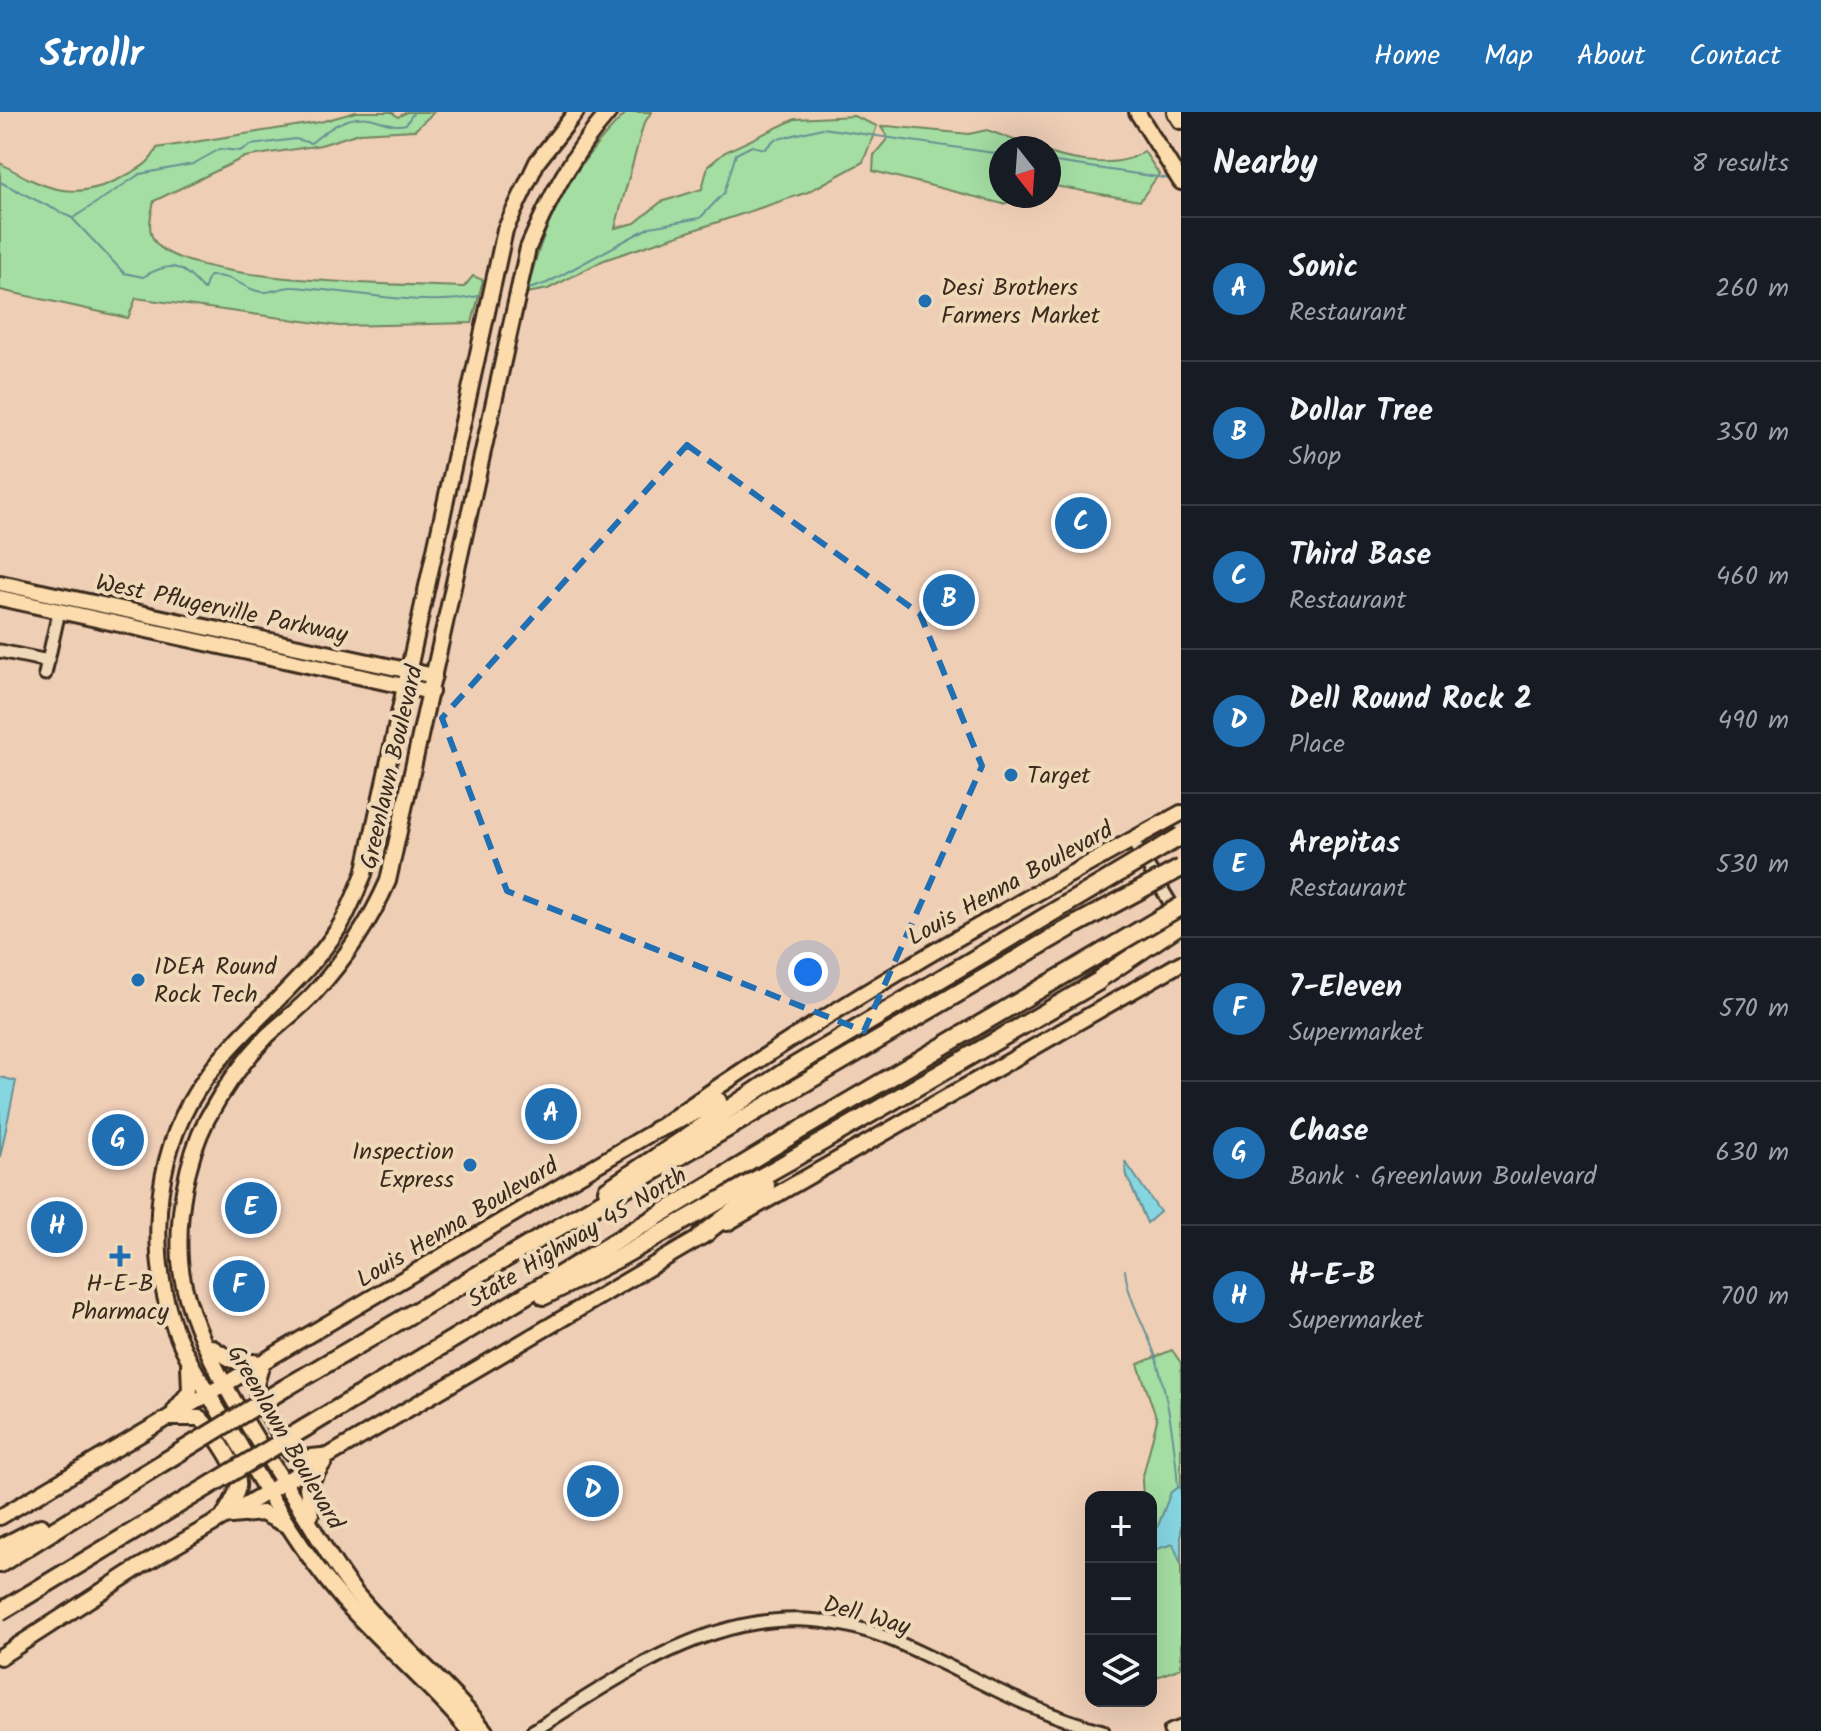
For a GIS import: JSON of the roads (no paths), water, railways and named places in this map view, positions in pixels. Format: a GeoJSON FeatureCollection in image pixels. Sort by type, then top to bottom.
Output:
{"type":"FeatureCollection","features":[{"type":"Feature","properties":{"kind":"highway"},"geometry":{"type":"LineString","coordinates":[[1176,112],[1181,120]]}},
{"type":"Feature","properties":{"kind":"highway"},"geometry":{"type":"LineString","coordinates":[[656,1130],[702,1111],[983,948],[1181,838]]}},
{"type":"Feature","properties":{"kind":"highway"},"geometry":{"type":"LineString","coordinates":[[552,1228],[711,1118],[786,1071],[1181,838]]}},
{"type":"Feature","properties":{"kind":"highway","name":"State Highway 45 North"},"geometry":{"type":"LineString","coordinates":[[0,1564],[552,1228],[632,1187],[1073,926],[1181,868]]}},
{"type":"Feature","properties":{"kind":"highway","name":"State Highway 45 North"},"geometry":{"type":"LineString","coordinates":[[0,1612],[804,1128],[1181,906]]}},
{"type":"Feature","properties":{"kind":"highway"},"geometry":{"type":"LineString","coordinates":[[701,1236],[748,1197],[887,1109],[1032,1028],[1181,922]]}},
{"type":"Feature","properties":{"kind":"highway"},"geometry":{"type":"LineString","coordinates":[[488,1320],[566,1287],[1181,936]]}},
{"type":"Feature","properties":{"kind":"highway"},"geometry":{"type":"LineString","coordinates":[[0,1548],[131,1482]]}},
{"type":"Feature","properties":{"kind":"highway"},"geometry":{"type":"LineString","coordinates":[[0,1619],[78,1564]]}},
{"type":"Feature","properties":{"kind":"main road","name":"Greenlawn Boulevard"},"geometry":{"type":"LineString","coordinates":[[469,1731],[440,1696],[342,1598],[289,1528],[183,1349],[170,1314],[159,1267],[162,1189],[170,1150],[188,1106],[213,1066],[314,959],[339,928],[364,874],[505,230],[537,162],[576,112]]}},
{"type":"Feature","properties":{"kind":"main road","name":"Greenlawn Boulevard"},"geometry":{"type":"LineString","coordinates":[[485,1731],[463,1703],[369,1609],[330,1559],[226,1384],[203,1338],[180,1263],[184,1194],[201,1130],[233,1075],[348,954],[384,891],[399,844],[528,248],[554,186],[609,112]]}},
{"type":"Feature","properties":{"kind":"main road"},"geometry":{"type":"LineString","coordinates":[[1137,112],[1181,182]]}},
{"type":"Feature","properties":{"kind":"main road","name":"West Pflugerville Parkway"},"geometry":{"type":"LineString","coordinates":[[0,583],[145,614],[405,678],[431,692]]}},
{"type":"Feature","properties":{"kind":"main road","name":"West Pflugerville Parkway"},"geometry":{"type":"LineString","coordinates":[[0,598],[141,629],[405,678],[434,676]]}},
{"type":"Feature","properties":{"kind":"main road"},"geometry":{"type":"LineString","coordinates":[[141,629],[145,614]]}},
{"type":"Feature","properties":{"kind":"main road","name":"Louis Henna Boulevard"},"geometry":{"type":"LineString","coordinates":[[0,1517],[656,1130],[754,1061],[890,977],[1181,813]]}},
{"type":"Feature","properties":{"kind":"main road"},"geometry":{"type":"LineString","coordinates":[[0,1657],[283,1481],[701,1236],[889,1133],[1086,1015],[1181,963]]}},
{"type":"Feature","properties":{"kind":"main road"},"geometry":{"type":"LineString","coordinates":[[272,1001],[290,1016]]}},
{"type":"Feature","properties":{"kind":"main road"},"geometry":{"type":"LineString","coordinates":[[203,1338],[219,1355],[232,1360],[262,1363],[256,1384],[258,1397],[290,1452],[301,1458],[330,1454]]}},
{"type":"Feature","properties":{"kind":"main road"},"geometry":{"type":"LineString","coordinates":[[167,1419],[190,1391],[192,1378],[183,1349]]}},
{"type":"Feature","properties":{"kind":"main road"},"geometry":{"type":"LineString","coordinates":[[167,1419],[200,1418],[211,1428],[237,1474],[238,1486],[223,1517]]}},
{"type":"Feature","properties":{"kind":"main road"},"geometry":{"type":"LineString","coordinates":[[317,1535],[307,1501],[307,1487],[330,1454]]}},
{"type":"Feature","properties":{"kind":"main road"},"geometry":{"type":"LineString","coordinates":[[223,1517],[262,1513],[289,1528]]}},
{"type":"Feature","properties":{"kind":"main road"},"geometry":{"type":"LineString","coordinates":[[342,1598],[353,1607],[369,1609]]}},
{"type":"Feature","properties":{"kind":"street"},"geometry":{"type":"LineString","coordinates":[[45,674],[59,611]]}},
{"type":"Feature","properties":{"kind":"street"},"geometry":{"type":"LineString","coordinates":[[0,651],[48,661]]}},
{"type":"Feature","properties":{"kind":"street"},"geometry":{"type":"LineString","coordinates":[[1132,840],[1181,922]]}},
{"type":"Feature","properties":{"kind":"street","name":"Dell Way"},"geometry":{"type":"LineString","coordinates":[[533,1731],[681,1643],[722,1629],[790,1620],[843,1625],[890,1640],[1015,1701],[1103,1731]]}},
{"type":"Feature","properties":{"kind":"street"},"geometry":{"type":"LineString","coordinates":[[1170,1731],[1181,1727]]}},
{"type":"Feature","properties":{"kind":"water"},"geometry":{"type":"Polygon","coordinates":[[[0,1077],[16,1081],[0,1157],[0,1077]]]}},
{"type":"Feature","properties":{"kind":"water"},"geometry":{"type":"Polygon","coordinates":[[[1125,1161],[1160,1212],[1147,1223],[1127,1176],[1125,1161]]]}},
{"type":"Feature","properties":{"kind":"water"},"geometry":{"type":"Polygon","coordinates":[[[1181,1486],[1181,1564],[1173,1544],[1157,1549],[1157,1528],[1171,1492],[1181,1486]]]}},
{"type":"Feature","properties":{"kind":"waterway"},"geometry":{"type":"LineString","coordinates":[[73,218],[140,174],[193,164],[220,149],[240,151],[251,145],[295,139],[311,143],[345,121],[369,118],[401,125],[406,124],[414,112]]}},
{"type":"Feature","properties":{"kind":"waterway"},"geometry":{"type":"LineString","coordinates":[[529,289],[547,283],[650,227],[700,218],[724,193],[736,154],[752,146],[765,149],[774,140],[822,128],[989,152]]}},
{"type":"Feature","properties":{"kind":"waterway"},"geometry":{"type":"LineString","coordinates":[[1061,163],[1171,179]]}},
{"type":"Feature","properties":{"kind":"waterway"},"geometry":{"type":"LineString","coordinates":[[0,182],[72,218],[124,273],[143,277],[162,268],[176,268],[189,275],[204,290],[209,276],[218,276],[262,292],[293,287],[410,299],[479,296]]}},
{"type":"Feature","properties":{"kind":"waterway"},"geometry":{"type":"LineString","coordinates":[[1125,1270],[1130,1293],[1156,1358],[1173,1439],[1178,1488]]}},
{"type":"Feature","properties":{"kind":"place","name":"Desi Brothers Farmers Market"},"geometry":{"type":"Point","coordinates":[925,301]}},
{"type":"Feature","properties":{"kind":"place","name":"Third Base"},"geometry":{"type":"Point","coordinates":[1081,523]}},
{"type":"Feature","properties":{"kind":"place","name":"Dollar Tree"},"geometry":{"type":"Point","coordinates":[949,600]}},
{"type":"Feature","properties":{"kind":"place","name":"Target"},"geometry":{"type":"Point","coordinates":[1011,775]}},
{"type":"Feature","properties":{"kind":"place","name":"IDEA Round Rock Tech"},"geometry":{"type":"Point","coordinates":[138,980]}},
{"type":"Feature","properties":{"kind":"place","name":"Sonic"},"geometry":{"type":"Point","coordinates":[551,1114]}},
{"type":"Feature","properties":{"kind":"place","name":"Chase"},"geometry":{"type":"Point","coordinates":[118,1140]}},
{"type":"Feature","properties":{"kind":"place","name":"Inspection Express"},"geometry":{"type":"Point","coordinates":[470,1165]}},
{"type":"Feature","properties":{"kind":"place","name":"Arepitas"},"geometry":{"type":"Point","coordinates":[251,1208]}},
{"type":"Feature","properties":{"kind":"place","name":"H-E-B"},"geometry":{"type":"Point","coordinates":[57,1227]}},
{"type":"Feature","properties":{"kind":"place","name":"H-E-B Pharmacy"},"geometry":{"type":"Point","coordinates":[120,1256]}},
{"type":"Feature","properties":{"kind":"place","name":"7-Eleven"},"geometry":{"type":"Point","coordinates":[239,1286]}},
{"type":"Feature","properties":{"kind":"place","name":"Dell Round Rock 2"},"geometry":{"type":"Point","coordinates":[593,1491]}}]}
